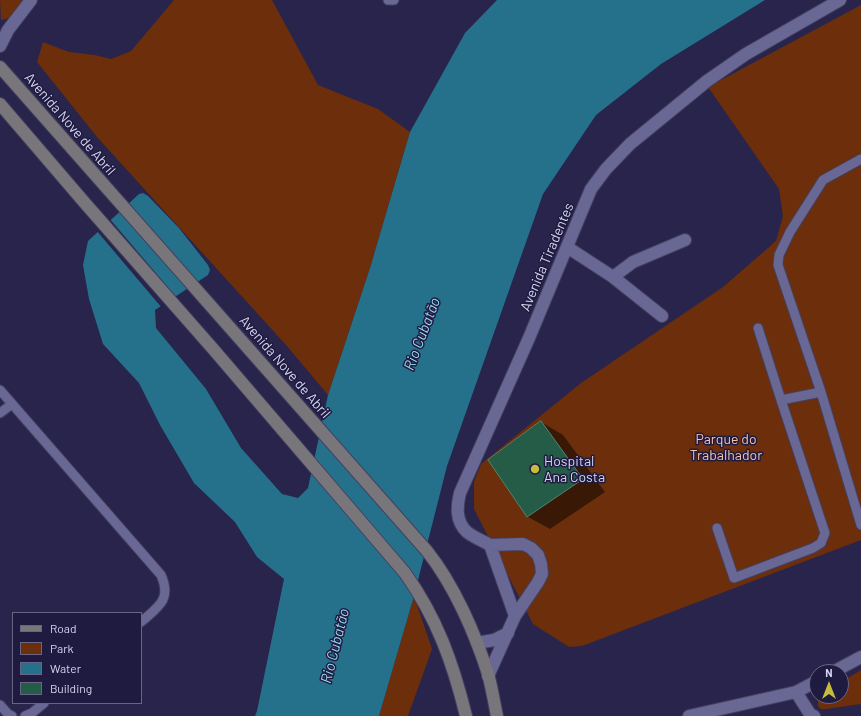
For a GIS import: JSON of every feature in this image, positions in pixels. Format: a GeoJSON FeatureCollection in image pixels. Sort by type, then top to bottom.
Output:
{"type":"FeatureCollection","features":[{"type":"Feature","properties":{"kind":"main road","name":"Avenida Nove de Abril"},"geometry":{"type":"LineString","coordinates":[[0,67],[427,551],[446,577],[478,643],[488,676],[497,716]]}},
{"type":"Feature","properties":{"kind":"main road"},"geometry":{"type":"LineString","coordinates":[[0,104],[405,573],[429,610],[444,643],[454,671],[466,716]]}},
{"type":"Feature","properties":{"kind":"street"},"geometry":{"type":"LineString","coordinates":[[0,46],[4,32],[31,0]]}},
{"type":"Feature","properties":{"kind":"street","name":"Avenida Tiradentes"},"geometry":{"type":"LineString","coordinates":[[490,545],[466,532],[459,519],[457,505],[460,493],[591,190],[606,169],[630,144],[707,81],[741,58],[840,0]]}},
{"type":"Feature","properties":{"kind":"street"},"geometry":{"type":"LineString","coordinates":[[613,277],[633,262],[685,240]]}},
{"type":"Feature","properties":{"kind":"street"},"geometry":{"type":"LineString","coordinates":[[567,247],[613,277],[662,316]]}},
{"type":"Feature","properties":{"kind":"street"},"geometry":{"type":"LineString","coordinates":[[488,676],[515,616],[542,574],[542,564],[538,555],[531,548],[523,544],[490,545],[515,616]]}},
{"type":"Feature","properties":{"kind":"street"},"geometry":{"type":"LineString","coordinates":[[478,643],[494,640],[508,633]]}},
{"type":"Feature","properties":{"kind":"street"},"geometry":{"type":"LineString","coordinates":[[848,664],[861,657]]}},
{"type":"Feature","properties":{"kind":"street"},"geometry":{"type":"LineString","coordinates":[[689,716],[796,692],[809,685]]}},
{"type":"Feature","properties":{"kind":"street"},"geometry":{"type":"LineString","coordinates":[[796,692],[810,714],[814,716]]}},
{"type":"Feature","properties":{"kind":"lane"},"geometry":{"type":"LineString","coordinates":[[388,0],[394,0]]}},
{"type":"Feature","properties":{"kind":"lane"},"geometry":{"type":"LineString","coordinates":[[861,159],[823,180],[790,232],[779,255],[778,265],[821,392],[861,525]]}},
{"type":"Feature","properties":{"kind":"lane"},"geometry":{"type":"LineString","coordinates":[[716,528],[734,578],[813,548],[821,543],[825,534],[758,328]]}},
{"type":"Feature","properties":{"kind":"lane"},"geometry":{"type":"LineString","coordinates":[[0,390],[161,576],[166,585],[166,595],[162,604],[142,621]]}},
{"type":"Feature","properties":{"kind":"lane"},"geometry":{"type":"LineString","coordinates":[[781,400],[821,392]]}},
{"type":"Feature","properties":{"kind":"lane"},"geometry":{"type":"LineString","coordinates":[[0,413],[12,404]]}},
{"type":"Feature","properties":{"kind":"lane"},"geometry":{"type":"LineString","coordinates":[[25,716],[32,713],[43,704]]}},
{"type":"Feature","properties":{"kind":"lane"},"geometry":{"type":"LineString","coordinates":[[0,705],[8,714],[12,716]]}},
{"type":"Feature","properties":{"kind":"green space"},"geometry":{"type":"Polygon","coordinates":[[[0,0],[23,0],[12,16],[1,20],[0,0]]]}},
{"type":"Feature","properties":{"kind":"green space"},"geometry":{"type":"Polygon","coordinates":[[[174,0],[272,0],[318,85],[378,109],[410,132],[370,268],[328,395],[286,345],[97,137],[37,62],[43,42],[69,52],[95,55],[111,59],[131,51],[174,0]]]}},
{"type":"Feature","properties":{"kind":"green space","name":"Parque do Trabalhador"},"geometry":{"type":"Polygon","coordinates":[[[861,5],[861,540],[582,646],[569,647],[533,624],[474,509],[474,482],[481,464],[581,383],[723,287],[776,241],[783,216],[779,189],[708,87],[861,5]]]}},
{"type":"Feature","properties":{"kind":"green space"},"geometry":{"type":"Polygon","coordinates":[[[414,596],[432,649],[408,716],[379,716],[414,596]]]}},
{"type":"Feature","properties":{"kind":"green space"},"geometry":{"type":"Polygon","coordinates":[[[861,670],[861,704],[821,709],[818,704],[849,704],[849,677],[861,670]]]}},
{"type":"Feature","properties":{"kind":"water","name":"Rio Cubatão"},"geometry":{"type":"Polygon","coordinates":[[[497,0],[765,0],[661,64],[596,115],[543,194],[447,466],[414,596],[379,716],[255,716],[284,579],[257,557],[235,522],[194,483],[160,425],[139,383],[103,344],[89,299],[83,265],[88,241],[139,194],[143,193],[148,196],[179,228],[208,265],[210,270],[208,275],[155,310],[156,328],[206,389],[241,448],[282,494],[298,498],[308,488],[328,395],[370,268],[410,132],[465,33],[497,0]]]}},
{"type":"Feature","properties":{"kind":"pier"},"geometry":{"type":"Polygon","coordinates":[[[109,218],[177,298],[162,308],[96,230],[109,218]]]}},
{"type":"Feature","properties":{"kind":"building","name":"Hospital Ana Costa"},"geometry":{"type":"Polygon","coordinates":[[[541,421],[583,479],[527,517],[488,460],[541,421]]]}},
{"type":"Feature","properties":{"kind":"place","name":"Hospital Ana Costa"},"geometry":{"type":"Point","coordinates":[535,469]}}]}
